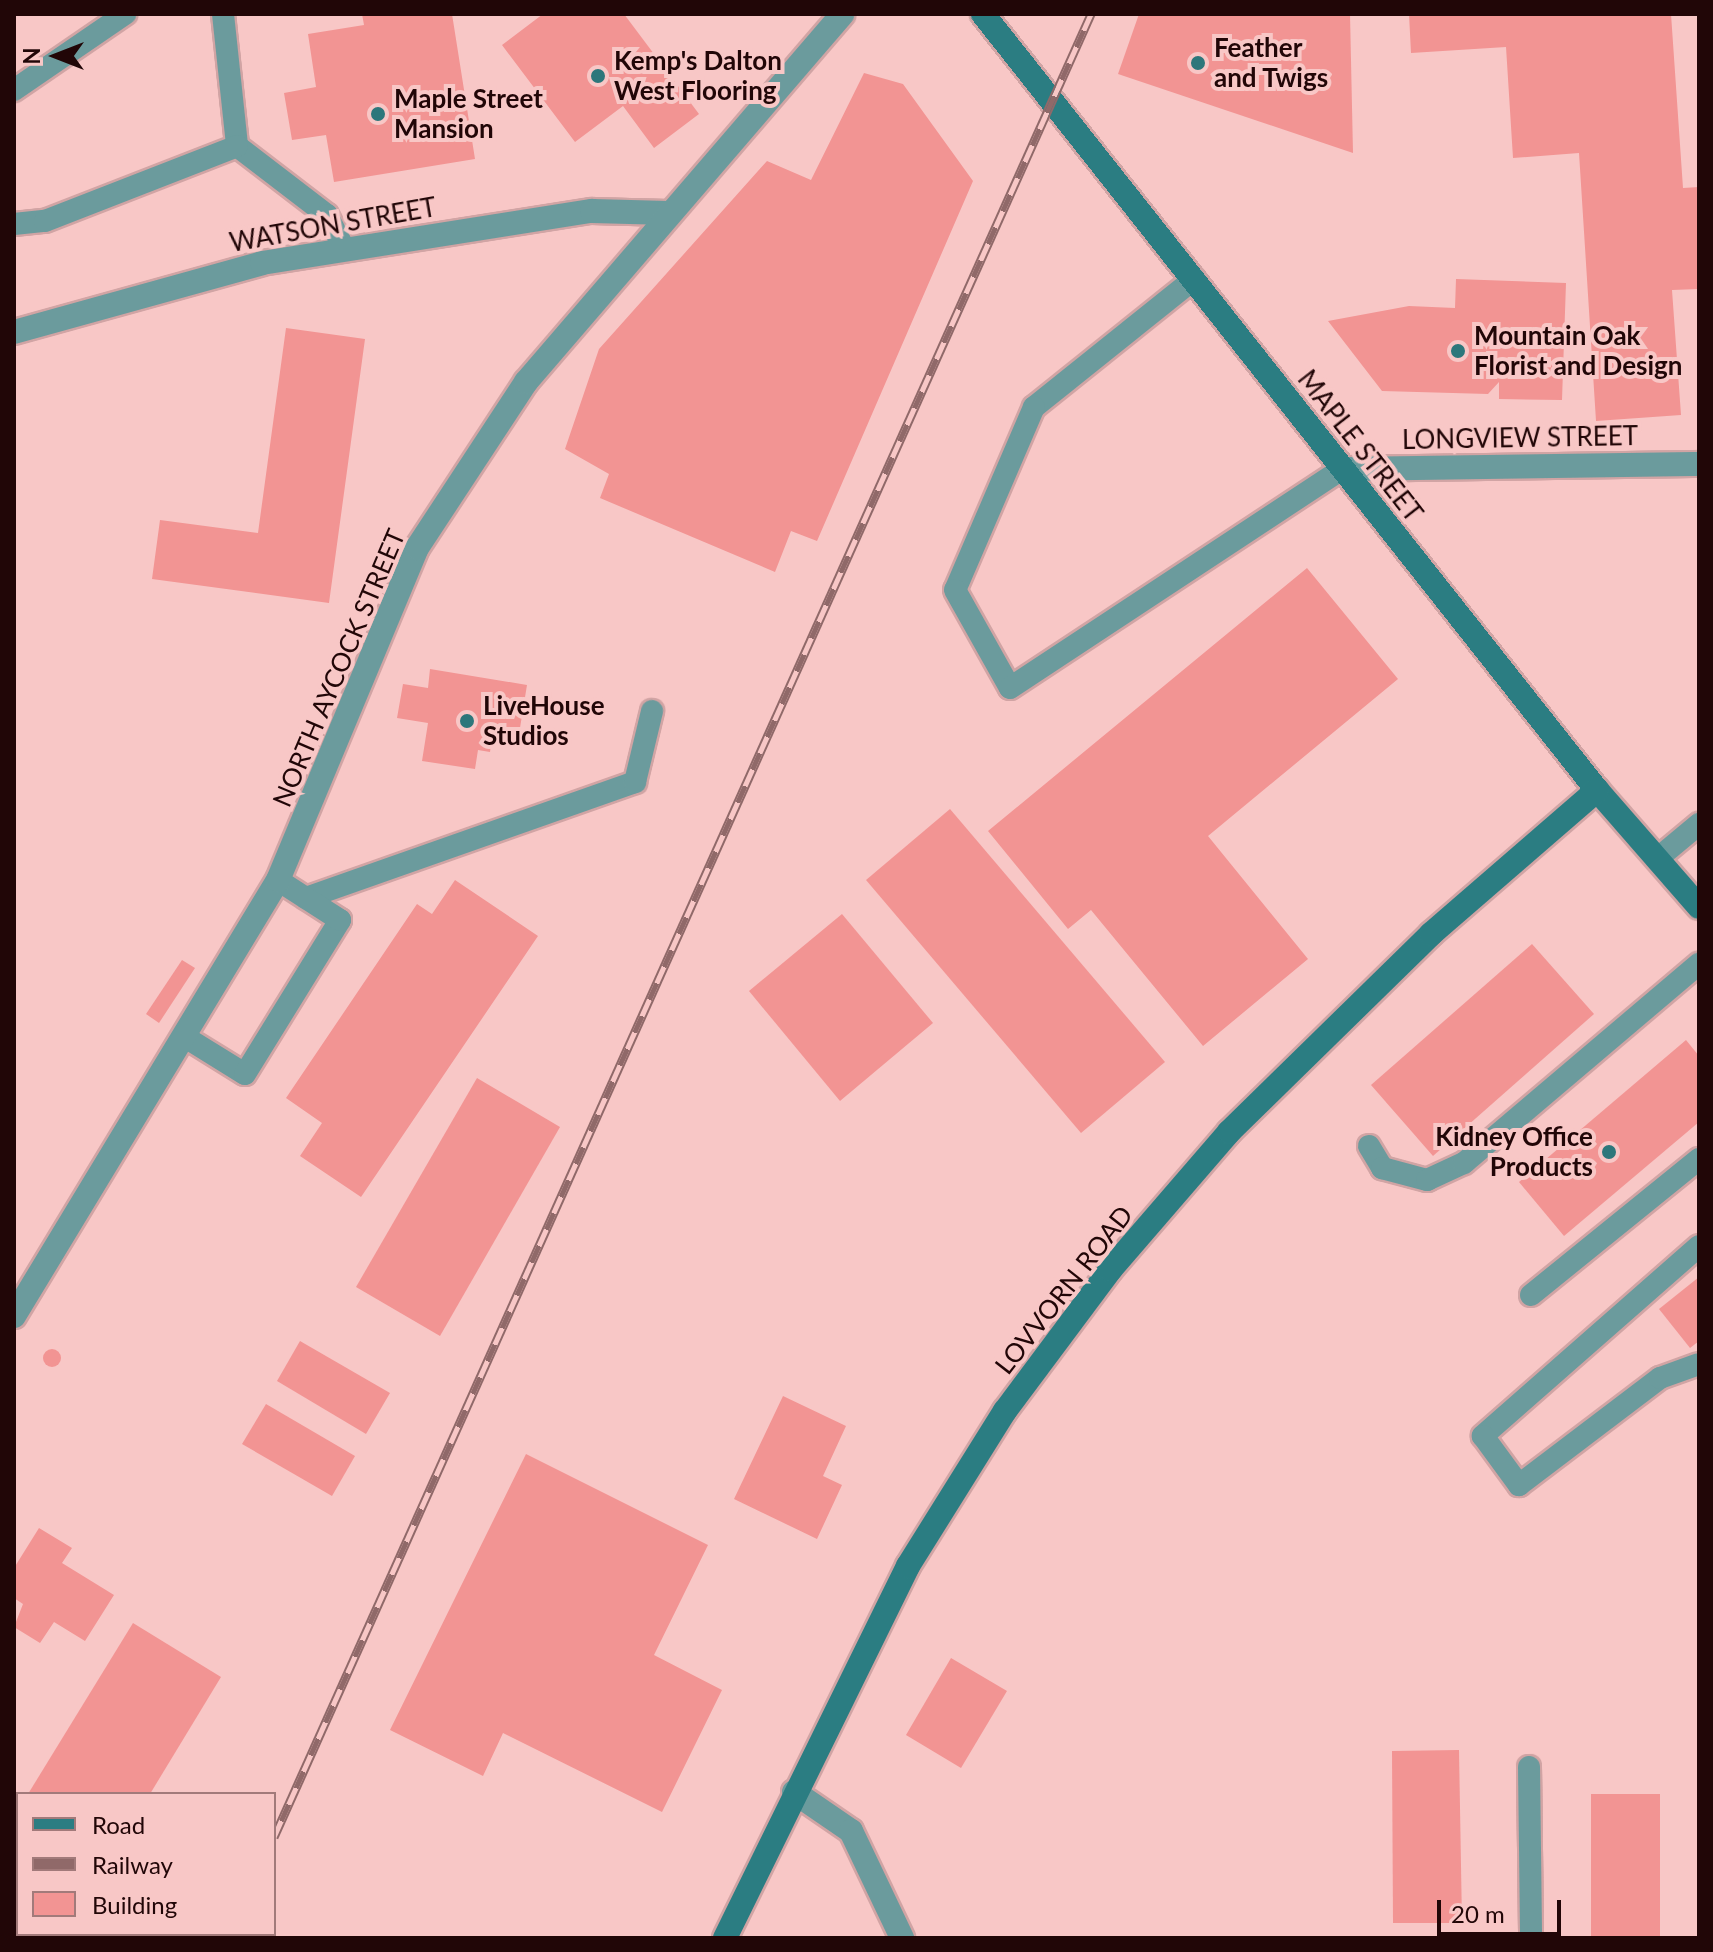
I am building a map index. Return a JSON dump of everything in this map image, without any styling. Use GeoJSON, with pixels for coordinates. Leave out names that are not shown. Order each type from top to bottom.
{"type":"FeatureCollection","features":[{"type":"Feature","properties":{"kind":"street","name":"NORTH AYCOCK STREET"},"geometry":{"type":"LineString","coordinates":[[14,1316],[278,880],[417,548],[526,382],[842,14]]}},
{"type":"Feature","properties":{"kind":"street","name":"MAPLE STREET"},"geometry":{"type":"LineString","coordinates":[[983,14],[1597,790],[1699,907]]}},
{"type":"Feature","properties":{"kind":"street","name":"WATSON STREET"},"geometry":{"type":"LineString","coordinates":[[14,332],[262,263],[344,248],[592,211],[668,213]]}},
{"type":"Feature","properties":{"kind":"street","name":"LONGVIEW STREET"},"geometry":{"type":"LineString","coordinates":[[1342,469],[1699,464]]}},
{"type":"Feature","properties":{"kind":"street","name":"LOVVORN ROAD"},"geometry":{"type":"LineString","coordinates":[[725,1938],[794,1792],[908,1566],[1005,1411],[1110,1270],[1229,1132],[1431,934],[1597,790]]}},
{"type":"Feature","properties":{"kind":"street"},"geometry":{"type":"LineString","coordinates":[[794,1792],[851,1831],[902,1938]]}},
{"type":"Feature","properties":{"kind":"lane"},"geometry":{"type":"LineString","coordinates":[[14,90],[125,14]]}},
{"type":"Feature","properties":{"kind":"lane"},"geometry":{"type":"LineString","coordinates":[[223,14],[237,146],[327,215],[344,248]]}},
{"type":"Feature","properties":{"kind":"lane"},"geometry":{"type":"LineString","coordinates":[[14,224],[45,221],[237,146]]}},
{"type":"Feature","properties":{"kind":"lane"},"geometry":{"type":"LineString","coordinates":[[1194,279],[1034,407],[955,590],[1010,688],[1342,469]]}},
{"type":"Feature","properties":{"kind":"lane"},"geometry":{"type":"LineString","coordinates":[[306,898],[635,782],[652,711]]}},
{"type":"Feature","properties":{"kind":"lane"},"geometry":{"type":"LineString","coordinates":[[1657,859],[1699,824]]}},
{"type":"Feature","properties":{"kind":"lane"},"geometry":{"type":"LineString","coordinates":[[185,1037],[245,1074],[340,920],[278,880]]}},
{"type":"Feature","properties":{"kind":"lane"},"geometry":{"type":"LineString","coordinates":[[1369,1146],[1382,1168],[1427,1180],[1464,1163],[1699,964]]}},
{"type":"Feature","properties":{"kind":"lane"},"geometry":{"type":"LineString","coordinates":[[1531,1295],[1699,1159]]}},
{"type":"Feature","properties":{"kind":"lane"},"geometry":{"type":"LineString","coordinates":[[1699,1246],[1483,1436],[1519,1485],[1660,1378],[1699,1364]]}},
{"type":"Feature","properties":{"kind":"lane"},"geometry":{"type":"LineString","coordinates":[[1529,1767],[1531,1938]]}},
{"type":"Feature","properties":{"kind":"building","name":"Maple Street Mansion"},"geometry":{"type":"Polygon","coordinates":[[[362,14],[452,14],[475,159],[334,182],[326,135],[292,140],[284,93],[316,87],[308,34],[364,25],[362,14]]]}},
{"type":"Feature","properties":{"kind":"building","name":"Kemp's Dalton West Flooring"},"geometry":{"type":"Polygon","coordinates":[[[543,14],[624,14],[699,114],[654,148],[623,106],[575,142],[502,45],[543,14]]]}},
{"type":"Feature","properties":{"kind":"building"},"geometry":{"type":"Polygon","coordinates":[[[1139,14],[1350,14],[1353,153],[1118,74],[1139,14]]]}},
{"type":"Feature","properties":{"kind":"building"},"geometry":{"type":"Polygon","coordinates":[[[1409,14],[1671,14],[1683,188],[1699,187],[1699,289],[1672,290],[1681,415],[1596,421],[1579,153],[1513,158],[1506,47],[1411,53],[1409,14]]]}},
{"type":"Feature","properties":{"kind":"building"},"geometry":{"type":"Polygon","coordinates":[[[864,73],[903,84],[973,181],[817,541],[791,531],[775,572],[600,498],[609,474],[565,449],[599,349],[767,161],[811,180],[864,73]]]}},
{"type":"Feature","properties":{"kind":"building","name":"Mountain Oak Florist and Design"},"geometry":{"type":"Polygon","coordinates":[[[1456,279],[1566,283],[1562,400],[1499,399],[1499,382],[1488,394],[1382,391],[1328,321],[1409,306],[1455,308],[1456,279]]]}},
{"type":"Feature","properties":{"kind":"building"},"geometry":{"type":"Polygon","coordinates":[[[286,328],[365,339],[329,603],[152,579],[160,520],[258,533],[286,328]]]}},
{"type":"Feature","properties":{"kind":"building"},"geometry":{"type":"Polygon","coordinates":[[[1307,568],[1398,679],[1208,836],[1308,959],[1203,1046],[1091,910],[1068,929],[988,831],[1307,568]]]}},
{"type":"Feature","properties":{"kind":"building","name":"LiveHouse Studios"},"geometry":{"type":"Polygon","coordinates":[[[430,669],[527,685],[519,734],[493,730],[490,752],[478,750],[475,769],[422,761],[428,723],[397,718],[403,684],[428,688],[430,669]]]}},
{"type":"Feature","properties":{"kind":"building"},"geometry":{"type":"Polygon","coordinates":[[[950,809],[1165,1062],[1081,1133],[866,880],[950,809]]]}},
{"type":"Feature","properties":{"kind":"building"},"geometry":{"type":"Polygon","coordinates":[[[455,880],[538,936],[361,1197],[300,1156],[322,1123],[286,1098],[417,904],[432,914],[455,880]]]}},
{"type":"Feature","properties":{"kind":"building"},"geometry":{"type":"Polygon","coordinates":[[[842,914],[933,1023],[840,1101],[749,991],[842,914]]]}},
{"type":"Feature","properties":{"kind":"building"},"geometry":{"type":"Polygon","coordinates":[[[1532,944],[1594,1014],[1433,1156],[1371,1085],[1532,944]]]}},
{"type":"Feature","properties":{"kind":"building"},"geometry":{"type":"Polygon","coordinates":[[[182,960],[195,968],[159,1023],[146,1014],[182,960]]]}},
{"type":"Feature","properties":{"kind":"building","name":"Kidney Office Products"},"geometry":{"type":"Polygon","coordinates":[[[1686,1040],[1699,1056],[1699,1122],[1564,1236],[1519,1182],[1686,1040]]]}},
{"type":"Feature","properties":{"kind":"building"},"geometry":{"type":"Polygon","coordinates":[[[477,1078],[560,1127],[440,1336],[356,1287],[477,1078]]]}},
{"type":"Feature","properties":{"kind":"building"},"geometry":{"type":"Polygon","coordinates":[[[1699,1277],[1699,1341],[1690,1348],[1659,1309],[1699,1277]]]}},
{"type":"Feature","properties":{"kind":"building"},"geometry":{"type":"Polygon","coordinates":[[[300,1341],[390,1393],[366,1434],[277,1381],[300,1341]]]}},
{"type":"Feature","properties":{"kind":"building"},"geometry":{"type":"Polygon","coordinates":[[[52,1349],[61,1358],[52,1367],[43,1358],[52,1349]]]}},
{"type":"Feature","properties":{"kind":"building"},"geometry":{"type":"Polygon","coordinates":[[[783,1396],[846,1426],[823,1476],[842,1485],[817,1539],[734,1499],[783,1396]]]}},
{"type":"Feature","properties":{"kind":"building"},"geometry":{"type":"Polygon","coordinates":[[[266,1404],[355,1456],[332,1496],[242,1444],[266,1404]]]}},
{"type":"Feature","properties":{"kind":"building"},"geometry":{"type":"Polygon","coordinates":[[[526,1454],[708,1545],[654,1655],[722,1690],[662,1812],[503,1733],[483,1776],[390,1730],[526,1454]]]}},
{"type":"Feature","properties":{"kind":"building"},"geometry":{"type":"Polygon","coordinates":[[[39,1528],[72,1548],[62,1563],[114,1595],[85,1641],[54,1622],[40,1643],[14,1627],[23,1604],[14,1598],[14,1568],[39,1528]]]}},
{"type":"Feature","properties":{"kind":"building"},"geometry":{"type":"Polygon","coordinates":[[[133,1623],[221,1677],[151,1792],[29,1792],[133,1623]]]}},
{"type":"Feature","properties":{"kind":"building"},"geometry":{"type":"Polygon","coordinates":[[[951,1658],[1007,1691],[961,1768],[906,1735],[951,1658]]]}},
{"type":"Feature","properties":{"kind":"building"},"geometry":{"type":"Polygon","coordinates":[[[1459,1750],[1462,1923],[1393,1923],[1392,1751],[1459,1750]]]}},
{"type":"Feature","properties":{"kind":"building"},"geometry":{"type":"Polygon","coordinates":[[[1591,1794],[1660,1794],[1660,1938],[1591,1938],[1591,1794]]]}},
{"type":"Feature","properties":{"kind":"building"},"geometry":{"type":"Polygon","coordinates":[[[14,1918],[16,1936],[48,1938],[14,1938],[14,1918]]]}},
{"type":"Feature","properties":{"kind":"railway"},"geometry":{"type":"LineString","coordinates":[[276,1833],[1091,14]]}},
{"type":"Feature","properties":{"kind":"place","name":"Feather and Twigs"},"geometry":{"type":"Point","coordinates":[1198,63]}},
{"type":"Feature","properties":{"kind":"place","name":"Kemp's Dalton West Flooring"},"geometry":{"type":"Point","coordinates":[598,76]}},
{"type":"Feature","properties":{"kind":"place","name":"Maple Street Mansion"},"geometry":{"type":"Point","coordinates":[378,114]}},
{"type":"Feature","properties":{"kind":"place","name":"Mountain Oak Florist and Design"},"geometry":{"type":"Point","coordinates":[1458,351]}},
{"type":"Feature","properties":{"kind":"place","name":"LiveHouse Studios"},"geometry":{"type":"Point","coordinates":[467,721]}},
{"type":"Feature","properties":{"kind":"place","name":"Kidney Office Products"},"geometry":{"type":"Point","coordinates":[1609,1152]}}]}
